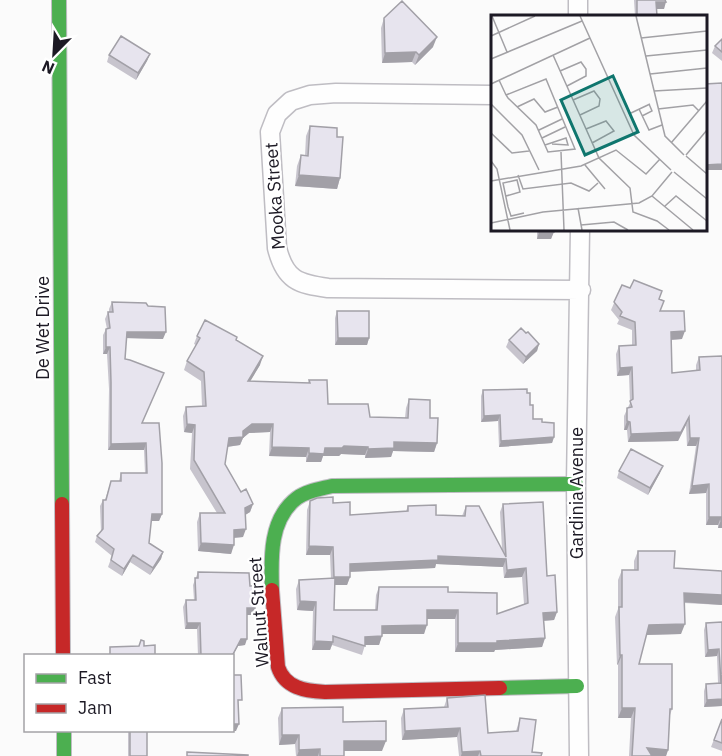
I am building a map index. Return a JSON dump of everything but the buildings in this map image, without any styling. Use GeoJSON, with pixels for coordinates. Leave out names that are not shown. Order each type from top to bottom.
{"type":"FeatureCollection","features":[{"type":"Feature","properties":{"kind":"street","name":"De Wet Drive"},"geometry":{"type":"LineString","coordinates":[[59,0],[63,654]]}},
{"type":"Feature","properties":{"kind":"street","name":"Mooka Street"},"geometry":{"type":"LineString","coordinates":[[491,95],[336,93],[310,95],[291,101],[277,114],[270,132],[281,265],[304,285],[328,288],[580,290]]}},
{"type":"Feature","properties":{"kind":"street","name":"Gardinia Avenue"},"geometry":{"type":"LineString","coordinates":[[579,756],[576,484],[580,231]]}},
{"type":"Feature","properties":{"kind":"street","name":"Walnut Street"},"geometry":{"type":"LineString","coordinates":[[576,484],[332,486],[313,490],[296,499],[286,509],[277,528],[271,562],[278,662],[282,676],[293,686],[308,691],[325,692],[577,686]]}},
{"type":"Feature","properties":{"kind":"street"},"geometry":{"type":"LineString","coordinates":[[64,732],[64,756]]}},
{"type":"Feature","properties":{"kind":"traffic: fast"},"geometry":{"type":"LineString","coordinates":[[59,0],[62,504]]}},
{"type":"Feature","properties":{"kind":"traffic: fast"},"geometry":{"type":"LineString","coordinates":[[272,590],[272,553],[281,517],[297,498],[309,492],[332,486],[576,484]]}},
{"type":"Feature","properties":{"kind":"traffic: fast"},"geometry":{"type":"LineString","coordinates":[[500,688],[577,686]]}},
{"type":"Feature","properties":{"kind":"traffic: fast"},"geometry":{"type":"LineString","coordinates":[[64,732],[64,756]]}},
{"type":"Feature","properties":{"kind":"traffic: jam"},"geometry":{"type":"LineString","coordinates":[[62,504],[63,654]]}},
{"type":"Feature","properties":{"kind":"traffic: jam"},"geometry":{"type":"LineString","coordinates":[[272,590],[278,667],[285,680],[297,687],[325,692],[500,688]]}}]}
